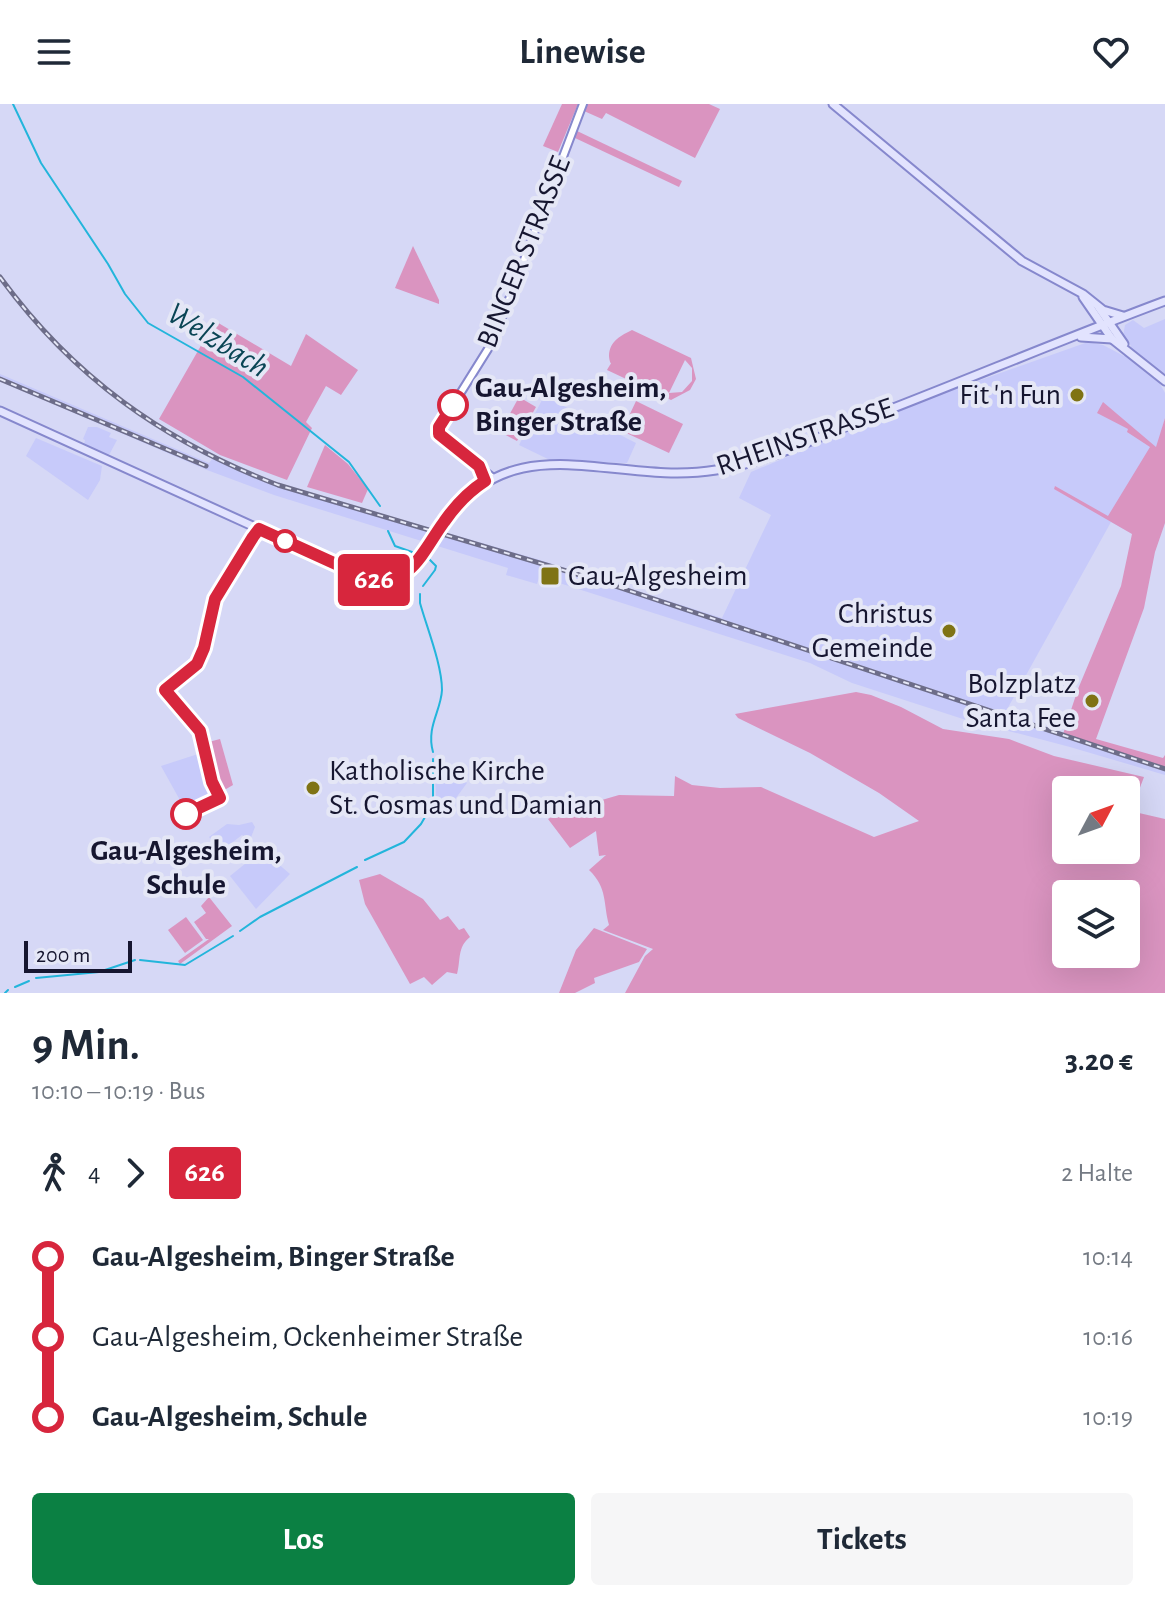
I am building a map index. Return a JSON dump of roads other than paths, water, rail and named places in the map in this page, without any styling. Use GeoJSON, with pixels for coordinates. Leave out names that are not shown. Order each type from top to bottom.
{"type":"FeatureCollection","features":[{"type":"Feature","properties":{"kind":"main road"},"geometry":{"type":"LineString","coordinates":[[833,104],[1022,261],[1072,288],[1094,307],[1115,338],[1163,378]]}},
{"type":"Feature","properties":{"kind":"main road","name":"RHEINSTRASSE"},"geometry":{"type":"LineString","coordinates":[[0,411],[369,579],[389,581],[401,576],[417,562],[465,496],[489,479],[518,468],[540,465],[676,473],[737,466],[1165,301]]}},
{"type":"Feature","properties":{"kind":"main road"},"geometry":{"type":"LineString","coordinates":[[1094,307],[1125,316],[1115,338]]}},
{"type":"Feature","properties":{"kind":"main road"},"geometry":{"type":"LineString","coordinates":[[1088,331],[1094,318],[1094,307]]}},
{"type":"Feature","properties":{"kind":"main road"},"geometry":{"type":"LineString","coordinates":[[1075,337],[1115,338]]}},
{"type":"Feature","properties":{"kind":"street","name":"BINGER STRASSE"},"geometry":{"type":"LineString","coordinates":[[489,479],[479,466],[442,438],[438,429],[488,349],[500,323],[583,104]]}},
{"type":"Feature","properties":{"kind":"waterway","name":"Welzbach"},"geometry":{"type":"LineString","coordinates":[[13,104],[41,163],[125,294],[148,323],[243,377],[349,462],[380,506]]}},
{"type":"Feature","properties":{"kind":"waterway","name":"Welzbach"},"geometry":{"type":"LineString","coordinates":[[388,531],[395,546],[412,552]]}},
{"type":"Feature","properties":{"kind":"waterway","name":"Welzbach"},"geometry":{"type":"LineString","coordinates":[[423,586],[436,566],[427,557]]}},
{"type":"Feature","properties":{"kind":"waterway","name":"Welzbach"},"geometry":{"type":"LineString","coordinates":[[420,594],[442,690],[431,735],[433,752]]}},
{"type":"Feature","properties":{"kind":"waterway","name":"Welzbach"},"geometry":{"type":"LineString","coordinates":[[365,860],[404,842],[421,824],[433,803],[433,759]]}},
{"type":"Feature","properties":{"kind":"waterway","name":"Welzbach"},"geometry":{"type":"LineString","coordinates":[[240,931],[260,917],[357,867]]}},
{"type":"Feature","properties":{"kind":"waterway","name":"Welzbach"},"geometry":{"type":"LineString","coordinates":[[140,960],[185,965],[233,936]]}},
{"type":"Feature","properties":{"kind":"waterway","name":"Welzbach"},"geometry":{"type":"LineString","coordinates":[[36,978],[99,972],[135,960]]}},
{"type":"Feature","properties":{"kind":"waterway","name":"Welzbach"},"geometry":{"type":"LineString","coordinates":[[15,987],[29,981]]}},
{"type":"Feature","properties":{"kind":"waterway","name":"Welzbach"},"geometry":{"type":"LineString","coordinates":[[5,993],[8,990]]}},
{"type":"Feature","properties":{"kind":"railway"},"geometry":{"type":"LineString","coordinates":[[0,277],[58,346],[123,402],[196,448],[236,468],[278,485],[600,581],[1165,769]]}},
{"type":"Feature","properties":{"kind":"railway"},"geometry":{"type":"LineString","coordinates":[[0,379],[206,466]]}},
{"type":"Feature","properties":{"kind":"place","name":"Fit 'n Fun"},"geometry":{"type":"Point","coordinates":[1077,395]}},
{"type":"Feature","properties":{"kind":"place","name":"Gau-Algesheim, Binger Straße"},"geometry":{"type":"Point","coordinates":[453,405]}},
{"type":"Feature","properties":{"kind":"place","name":"Gau-Algesheim"},"geometry":{"type":"Point","coordinates":[550,576]}},
{"type":"Feature","properties":{"kind":"place","name":"Christus Gemeinde"},"geometry":{"type":"Point","coordinates":[949,631]}},
{"type":"Feature","properties":{"kind":"place","name":"Bolzplatz Santa Fee"},"geometry":{"type":"Point","coordinates":[1092,701]}},
{"type":"Feature","properties":{"kind":"place","name":"Katholische Kirche St. Cosmas und Damian"},"geometry":{"type":"Point","coordinates":[313,788]}},
{"type":"Feature","properties":{"kind":"place","name":"Gau-Algesheim, Schule"},"geometry":{"type":"Point","coordinates":[186,814]}}]}
